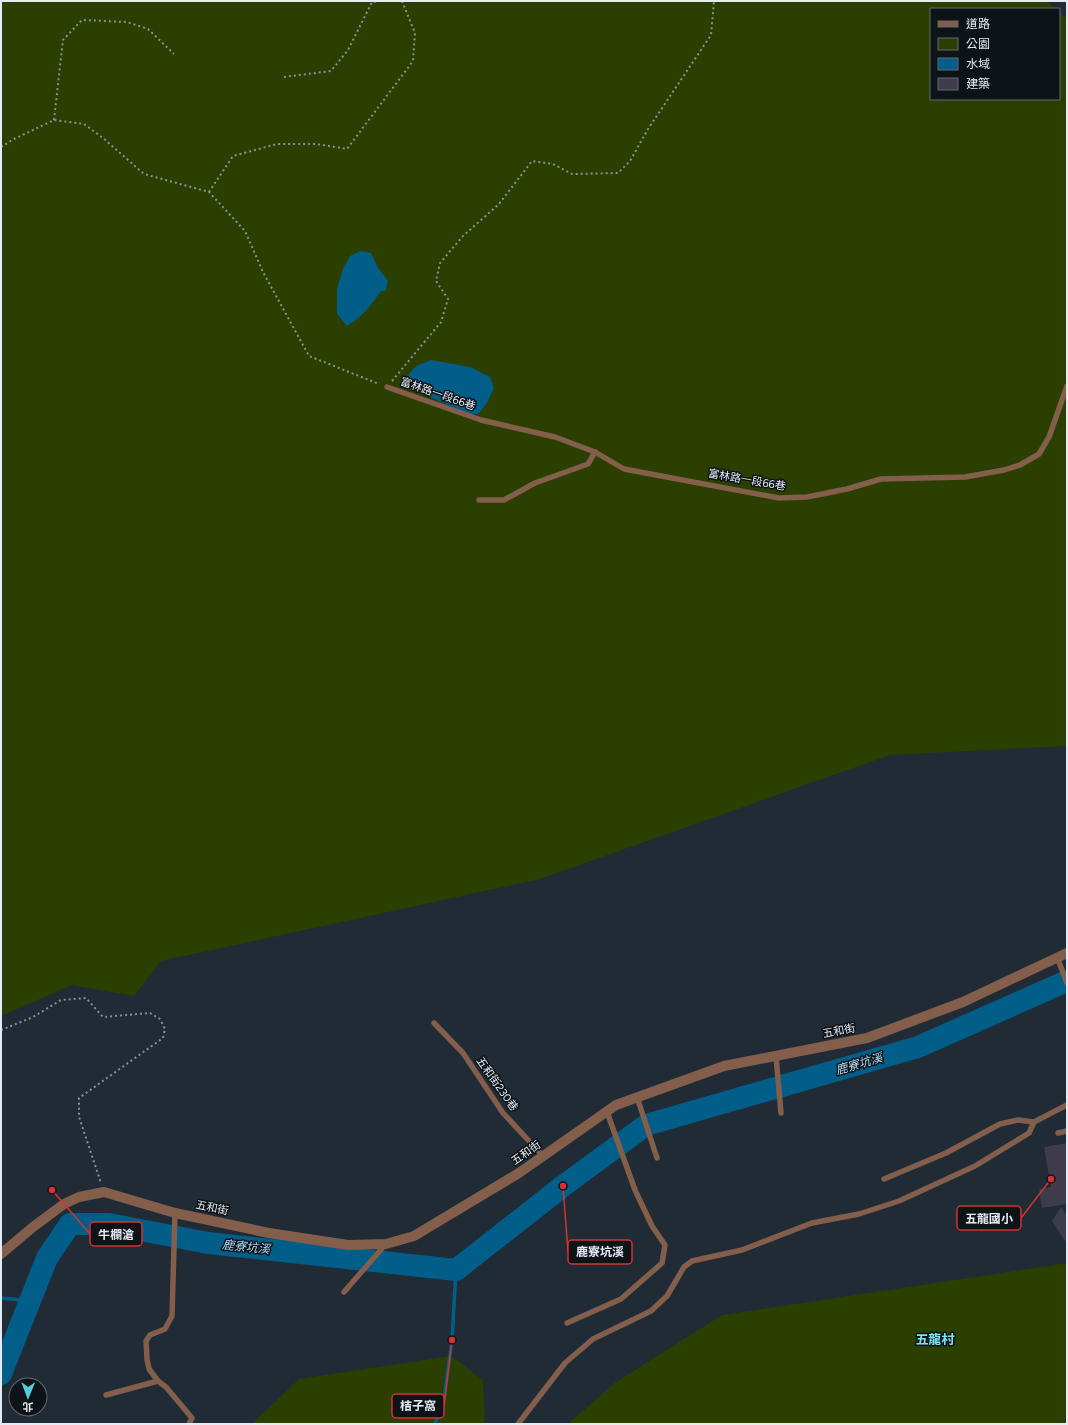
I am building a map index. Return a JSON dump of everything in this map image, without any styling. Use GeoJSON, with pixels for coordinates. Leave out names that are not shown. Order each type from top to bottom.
{"type":"FeatureCollection","features":[{"type":"Feature","properties":{"kind":"street","name":"五和街"},"geometry":{"type":"LineString","coordinates":[[1,1254],[33,1226],[64,1204],[79,1197],[104,1192],[175,1213],[269,1233],[348,1245],[386,1244],[414,1236],[519,1173],[616,1105],[724,1066],[867,1038],[963,1002],[1067,953]]}},
{"type":"Feature","properties":{"kind":"lane","name":"富林路一段66巷"},"geometry":{"type":"LineString","coordinates":[[387,387],[481,420],[555,437],[595,452],[624,469],[779,498],[807,497],[881,480],[965,477],[1004,470],[1020,465],[1039,454],[1049,437],[1067,386]]}},
{"type":"Feature","properties":{"kind":"lane"},"geometry":{"type":"LineString","coordinates":[[479,500],[504,500],[535,482],[588,464],[595,452]]}},
{"type":"Feature","properties":{"kind":"lane"},"geometry":{"type":"LineString","coordinates":[[1057,957],[1067,983]]}},
{"type":"Feature","properties":{"kind":"lane","name":"五和街230巷"},"geometry":{"type":"LineString","coordinates":[[434,1023],[463,1053],[503,1113],[543,1156]]}},
{"type":"Feature","properties":{"kind":"lane"},"geometry":{"type":"LineString","coordinates":[[776,1056],[782,1113]]}},
{"type":"Feature","properties":{"kind":"lane"},"geometry":{"type":"LineString","coordinates":[[637,1097],[657,1158]]}},
{"type":"Feature","properties":{"kind":"lane"},"geometry":{"type":"LineString","coordinates":[[884,1179],[946,1154],[1000,1124],[1018,1120],[1034,1122],[1067,1105]]}},
{"type":"Feature","properties":{"kind":"lane"},"geometry":{"type":"LineString","coordinates":[[567,1323],[621,1299],[662,1263],[664,1245],[652,1226],[635,1190],[607,1112]]}},
{"type":"Feature","properties":{"kind":"lane"},"geometry":{"type":"LineString","coordinates":[[518,1424],[565,1363],[593,1338],[651,1311],[667,1296],[684,1267],[692,1261],[742,1250],[812,1223],[859,1214],[899,1201],[975,1166],[1029,1133],[1034,1122]]}},
{"type":"Feature","properties":{"kind":"lane"},"geometry":{"type":"LineString","coordinates":[[1058,1133],[1067,1131]]}},
{"type":"Feature","properties":{"kind":"lane"},"geometry":{"type":"LineString","coordinates":[[175,1213],[172,1316],[164,1328],[150,1335],[146,1341],[145,1350],[149,1368],[158,1381],[166,1387],[192,1418],[189,1424]]}},
{"type":"Feature","properties":{"kind":"lane"},"geometry":{"type":"LineString","coordinates":[[344,1292],[386,1244]]}},
{"type":"Feature","properties":{"kind":"lane"},"geometry":{"type":"LineString","coordinates":[[106,1395],[158,1381]]}},
{"type":"Feature","properties":{"kind":"path"},"geometry":{"type":"LineString","coordinates":[[284,77],[332,71],[348,50],[372,2],[379,1]]}},
{"type":"Feature","properties":{"kind":"path"},"geometry":{"type":"LineString","coordinates":[[209,192],[233,156],[277,144],[317,144],[346,149],[413,61],[415,34],[402,1]]}},
{"type":"Feature","properties":{"kind":"path"},"geometry":{"type":"LineString","coordinates":[[1,148],[14,139],[54,120],[84,124],[103,138],[144,174],[209,192],[245,231],[264,272],[309,356],[387,387],[441,322],[448,299],[436,281],[440,263],[463,236],[499,204],[532,161],[553,164],[572,174],[618,173],[630,161],[648,129],[711,34],[714,1]]}},
{"type":"Feature","properties":{"kind":"path"},"geometry":{"type":"LineString","coordinates":[[54,120],[63,40],[82,20],[127,22],[148,29],[174,54]]}},
{"type":"Feature","properties":{"kind":"path"},"geometry":{"type":"LineString","coordinates":[[1,1030],[33,1017],[61,1000],[80,998],[86,998],[103,1017],[150,1013],[160,1019],[165,1029],[163,1038],[79,1098],[79,1117],[104,1192]]}},
{"type":"Feature","properties":{"kind":"green space"},"geometry":{"type":"Polygon","coordinates":[[[1,1],[1047,1],[1055,8],[930,8],[930,100],[1060,100],[1060,13],[1067,19],[1067,746],[890,755],[540,879],[161,961],[134,996],[72,985],[1,1016],[1,1]]]}},
{"type":"Feature","properties":{"kind":"green space"},"geometry":{"type":"Polygon","coordinates":[[[1067,1263],[1067,1424],[568,1424],[613,1384],[722,1315],[1067,1263]]]}},
{"type":"Feature","properties":{"kind":"green space"},"geometry":{"type":"Polygon","coordinates":[[[451,1356],[483,1380],[485,1424],[252,1424],[299,1379],[451,1356]]]}},
{"type":"Feature","properties":{"kind":"water"},"geometry":{"type":"Polygon","coordinates":[[[360,251],[371,253],[378,268],[388,281],[386,290],[380,292],[365,311],[347,326],[337,314],[337,289],[343,269],[350,256],[360,251]]]}},
{"type":"Feature","properties":{"kind":"water"},"geometry":{"type":"Polygon","coordinates":[[[431,360],[470,367],[490,377],[494,388],[487,403],[478,414],[464,415],[418,389],[408,375],[416,366],[431,360]]]}},
{"type":"Feature","properties":{"kind":"building"},"geometry":{"type":"Polygon","coordinates":[[[1067,1143],[1067,1204],[1042,1208],[1039,1189],[1051,1187],[1044,1147],[1067,1143]]]}},
{"type":"Feature","properties":{"kind":"building"},"geometry":{"type":"Polygon","coordinates":[[[1061,1207],[1067,1216],[1067,1244],[1052,1221],[1061,1207]]]}},
{"type":"Feature","properties":{"kind":"waterway","name":"鹿寮坑溪"},"geometry":{"type":"LineString","coordinates":[[1,1374],[47,1258],[70,1224],[109,1224],[208,1243],[456,1270],[563,1186],[646,1125],[918,1047],[1067,981]]}},
{"type":"Feature","properties":{"kind":"waterway"},"geometry":{"type":"LineString","coordinates":[[435,1424],[444,1399],[452,1340],[456,1270]]}},
{"type":"Feature","properties":{"kind":"waterway"},"geometry":{"type":"LineString","coordinates":[[1,1298],[31,1301]]}},
{"type":"Feature","properties":{"kind":"place","name":"五龍國小"},"geometry":{"type":"Point","coordinates":[1051,1179]}},
{"type":"Feature","properties":{"kind":"place","name":"鹿寮坑溪"},"geometry":{"type":"Point","coordinates":[563,1186]}},
{"type":"Feature","properties":{"kind":"place","name":"牛欄滄"},"geometry":{"type":"Point","coordinates":[52,1190]}},
{"type":"Feature","properties":{"kind":"place","name":"桔子窩"},"geometry":{"type":"Point","coordinates":[452,1340]}},
{"type":"Feature","properties":{"kind":"district","name":"五龍村"},"geometry":{"type":"Point","coordinates":[935,1339]}}]}
